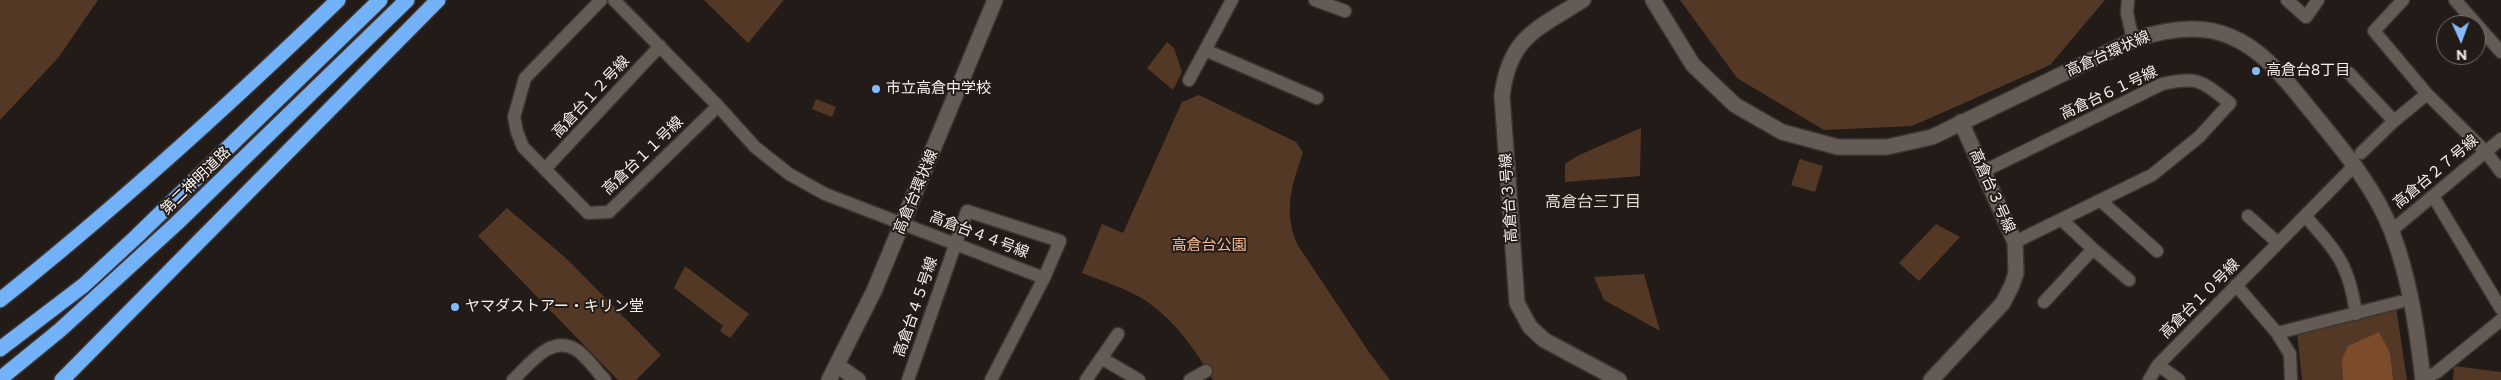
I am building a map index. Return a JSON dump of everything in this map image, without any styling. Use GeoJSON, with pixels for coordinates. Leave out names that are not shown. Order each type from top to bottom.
{"type":"FeatureCollection","features":[{"type":"Feature","properties":{"kind":"highway"},"geometry":{"type":"LineString","coordinates":[[0,300],[49,261],[205,127],[338,0]]}},
{"type":"Feature","properties":{"kind":"highway","name":"第二神明道路"},"geometry":{"type":"LineString","coordinates":[[0,349],[46,316],[131,242],[380,0]]}},
{"type":"Feature","properties":{"kind":"highway","name":"第二神明道路"},"geometry":{"type":"LineString","coordinates":[[0,379],[60,330],[177,224],[407,0]]}},
{"type":"Feature","properties":{"kind":"highway"},"geometry":{"type":"LineString","coordinates":[[62,380],[438,0]]}},
{"type":"Feature","properties":{"kind":"street","name":"高倉台１１号線"},"geometry":{"type":"LineString","coordinates":[[601,0],[525,78],[514,117],[516,132],[523,147],[588,213],[609,212],[718,106]]}},
{"type":"Feature","properties":{"kind":"street"},"geometry":{"type":"LineString","coordinates":[[614,0],[718,106],[755,147],[789,174],[825,194],[902,223]]}},
{"type":"Feature","properties":{"kind":"street","name":"高倉台環状線"},"geometry":{"type":"LineString","coordinates":[[829,380],[838,366],[874,291],[995,0]]}},
{"type":"Feature","properties":{"kind":"street"},"geometry":{"type":"LineString","coordinates":[[1189,80],[1232,0]]}},
{"type":"Feature","properties":{"kind":"street"},"geometry":{"type":"LineString","coordinates":[[1315,0],[1345,11]]}},
{"type":"Feature","properties":{"kind":"street","name":"高倉台３号線"},"geometry":{"type":"LineString","coordinates":[[1583,0],[1526,37],[1512,55],[1504,73],[1502,96],[1517,303],[1530,327],[1544,340],[1619,380]]}},
{"type":"Feature","properties":{"kind":"street","name":"高倉台環状線"},"geometry":{"type":"LineString","coordinates":[[1652,0],[1684,53],[1709,82],[1735,105],[1782,132],[1838,148],[1866,149],[1918,142],[2133,40],[2157,32],[2181,28],[2228,35],[2246,44],[2270,63],[2312,112],[2358,159],[2391,231],[2409,286],[2423,380]]}},
{"type":"Feature","properties":{"kind":"street"},"geometry":{"type":"LineString","coordinates":[[2128,0],[2127,13],[2133,40]]}},
{"type":"Feature","properties":{"kind":"street"},"geometry":{"type":"LineString","coordinates":[[2287,0],[2306,17],[2318,0]]}},
{"type":"Feature","properties":{"kind":"street"},"geometry":{"type":"LineString","coordinates":[[2402,0],[2368,30],[2427,94],[2486,152],[2501,172]]}},
{"type":"Feature","properties":{"kind":"street"},"geometry":{"type":"LineString","coordinates":[[2455,0],[2501,52]]}},
{"type":"Feature","properties":{"kind":"street","name":"高倉台１２号線"},"geometry":{"type":"LineString","coordinates":[[545,169],[660,46]]}},
{"type":"Feature","properties":{"kind":"street"},"geometry":{"type":"LineString","coordinates":[[1205,50],[1317,98]]}},
{"type":"Feature","properties":{"kind":"street"},"geometry":{"type":"LineString","coordinates":[[2349,73],[2394,121]]}},
{"type":"Feature","properties":{"kind":"street","name":"高倉台６１号線"},"geometry":{"type":"LineString","coordinates":[[1984,171],[2162,84],[2186,78],[2205,84],[2230,103],[2199,137],[2152,175],[2015,242]]}},
{"type":"Feature","properties":{"kind":"street","name":"高倉台１０号線"},"geometry":{"type":"LineString","coordinates":[[2149,380],[2158,365],[2305,216],[2394,121],[2427,94]]}},
{"type":"Feature","properties":{"kind":"street","name":"高倉台３号線"},"geometry":{"type":"LineString","coordinates":[[1931,380],[2003,303],[2016,273],[2015,242],[1961,122]]}},
{"type":"Feature","properties":{"kind":"street","name":"高倉台２７号線"},"geometry":{"type":"LineString","coordinates":[[2391,231],[2501,139]]}},
{"type":"Feature","properties":{"kind":"street"},"geometry":{"type":"LineString","coordinates":[[2433,196],[2501,309]]}},
{"type":"Feature","properties":{"kind":"street"},"geometry":{"type":"LineString","coordinates":[[2101,201],[2157,251]]}},
{"type":"Feature","properties":{"kind":"street","name":"高倉台４５号線"},"geometry":{"type":"LineString","coordinates":[[908,380],[967,211],[1060,241],[1044,278]]}},
{"type":"Feature","properties":{"kind":"street"},"geometry":{"type":"LineString","coordinates":[[2248,216],[2278,243]]}},
{"type":"Feature","properties":{"kind":"street"},"geometry":{"type":"LineString","coordinates":[[2305,216],[2333,247],[2346,269],[2353,288],[2356,314]]}},
{"type":"Feature","properties":{"kind":"street"},"geometry":{"type":"LineString","coordinates":[[2062,220],[2129,280]]}},
{"type":"Feature","properties":{"kind":"street","name":"高倉台４４号線"},"geometry":{"type":"LineString","coordinates":[[902,223],[1044,278]]}},
{"type":"Feature","properties":{"kind":"street"},"geometry":{"type":"LineString","coordinates":[[2044,302],[2093,249]]}},
{"type":"Feature","properties":{"kind":"street"},"geometry":{"type":"LineString","coordinates":[[991,380],[1044,278]]}},
{"type":"Feature","properties":{"kind":"street"},"geometry":{"type":"LineString","coordinates":[[2236,285],[2276,333],[2290,354],[2292,380]]}},
{"type":"Feature","properties":{"kind":"street"},"geometry":{"type":"LineString","coordinates":[[2276,333],[2400,302]]}},
{"type":"Feature","properties":{"kind":"street"},"geometry":{"type":"LineString","coordinates":[[2423,380],[2437,372],[2501,320]]}},
{"type":"Feature","properties":{"kind":"street"},"geometry":{"type":"LineString","coordinates":[[1086,380],[1118,334]]}},
{"type":"Feature","properties":{"kind":"street"},"geometry":{"type":"LineString","coordinates":[[514,380],[542,351],[556,346],[574,349],[605,380]]}},
{"type":"Feature","properties":{"kind":"street"},"geometry":{"type":"LineString","coordinates":[[1101,358],[1138,380]]}},
{"type":"Feature","properties":{"kind":"street"},"geometry":{"type":"LineString","coordinates":[[2158,365],[2179,380]]}},
{"type":"Feature","properties":{"kind":"street"},"geometry":{"type":"LineString","coordinates":[[838,366],[858,380]]}},
{"type":"Feature","properties":{"kind":"street"},"geometry":{"type":"LineString","coordinates":[[1190,380],[1206,372]]}},
{"type":"Feature","properties":{"kind":"green space"},"geometry":{"type":"Polygon","coordinates":[[[0,0],[98,0],[58,58],[0,120],[0,0]]]}},
{"type":"Feature","properties":{"kind":"green space"},"geometry":{"type":"Polygon","coordinates":[[[704,0],[784,0],[748,43],[704,0]]]}},
{"type":"Feature","properties":{"kind":"green space"},"geometry":{"type":"Polygon","coordinates":[[[1680,0],[2105,0],[2050,65],[1912,126],[1824,130],[1737,78],[1680,0]]]}},
{"type":"Feature","properties":{"kind":"green space"},"geometry":{"type":"Polygon","coordinates":[[[1167,42],[1174,48],[1182,72],[1173,90],[1147,68],[1167,42]]]}},
{"type":"Feature","properties":{"kind":"green space","name":"高倉台公園"},"geometry":{"type":"Polygon","coordinates":[[[1199,95],[1296,142],[1303,152],[1295,176],[1290,208],[1290,220],[1297,244],[1371,355],[1390,380],[1213,380],[1183,335],[1154,307],[1129,291],[1082,273],[1102,224],[1123,233],[1182,102],[1199,95]]]}},
{"type":"Feature","properties":{"kind":"green space"},"geometry":{"type":"Polygon","coordinates":[[[816,99],[836,107],[832,117],[812,109],[816,99]]]}},
{"type":"Feature","properties":{"kind":"green space"},"geometry":{"type":"Polygon","coordinates":[[[1641,128],[1640,176],[1565,182],[1565,164],[1577,156],[1641,128]]]}},
{"type":"Feature","properties":{"kind":"green space"},"geometry":{"type":"Polygon","coordinates":[[[1800,159],[1823,166],[1815,192],[1791,185],[1800,159]]]}},
{"type":"Feature","properties":{"kind":"green space"},"geometry":{"type":"Polygon","coordinates":[[[507,208],[568,260],[661,355],[636,380],[618,380],[478,236],[507,208]]]}},
{"type":"Feature","properties":{"kind":"green space"},"geometry":{"type":"Polygon","coordinates":[[[1936,224],[1960,237],[1919,281],[1899,263],[1936,224]]]}},
{"type":"Feature","properties":{"kind":"green space"},"geometry":{"type":"Polygon","coordinates":[[[685,266],[749,314],[730,338],[720,331],[723,326],[674,288],[685,266]]]}},
{"type":"Feature","properties":{"kind":"green space"},"geometry":{"type":"Polygon","coordinates":[[[1644,274],[1660,331],[1604,300],[1594,277],[1644,274]]]}},
{"type":"Feature","properties":{"kind":"green space"},"geometry":{"type":"Polygon","coordinates":[[[2396,307],[2407,380],[2302,380],[2297,332],[2396,307]]]}},
{"type":"Feature","properties":{"kind":"green space"},"geometry":{"type":"Polygon","coordinates":[[[2454,366],[2501,372],[2501,380],[2453,380],[2454,366]]]}},
{"type":"Feature","properties":{"kind":"shaded area"},"geometry":{"type":"Polygon","coordinates":[[[2379,332],[2390,353],[2393,380],[2343,380],[2342,359],[2348,346],[2379,332]]]}},
{"type":"Feature","properties":{"kind":"place","name":"高倉台8丁目"},"geometry":{"type":"Point","coordinates":[2256,71]}},
{"type":"Feature","properties":{"kind":"place","name":"市立高倉中学校"},"geometry":{"type":"Point","coordinates":[876,89]}},
{"type":"Feature","properties":{"kind":"place","name":"ヤマダストアー・キリン堂"},"geometry":{"type":"Point","coordinates":[455,307]}},
{"type":"Feature","properties":{"kind":"district","name":"高倉台三丁目"},"geometry":{"type":"Point","coordinates":[1593,202]}}]}
